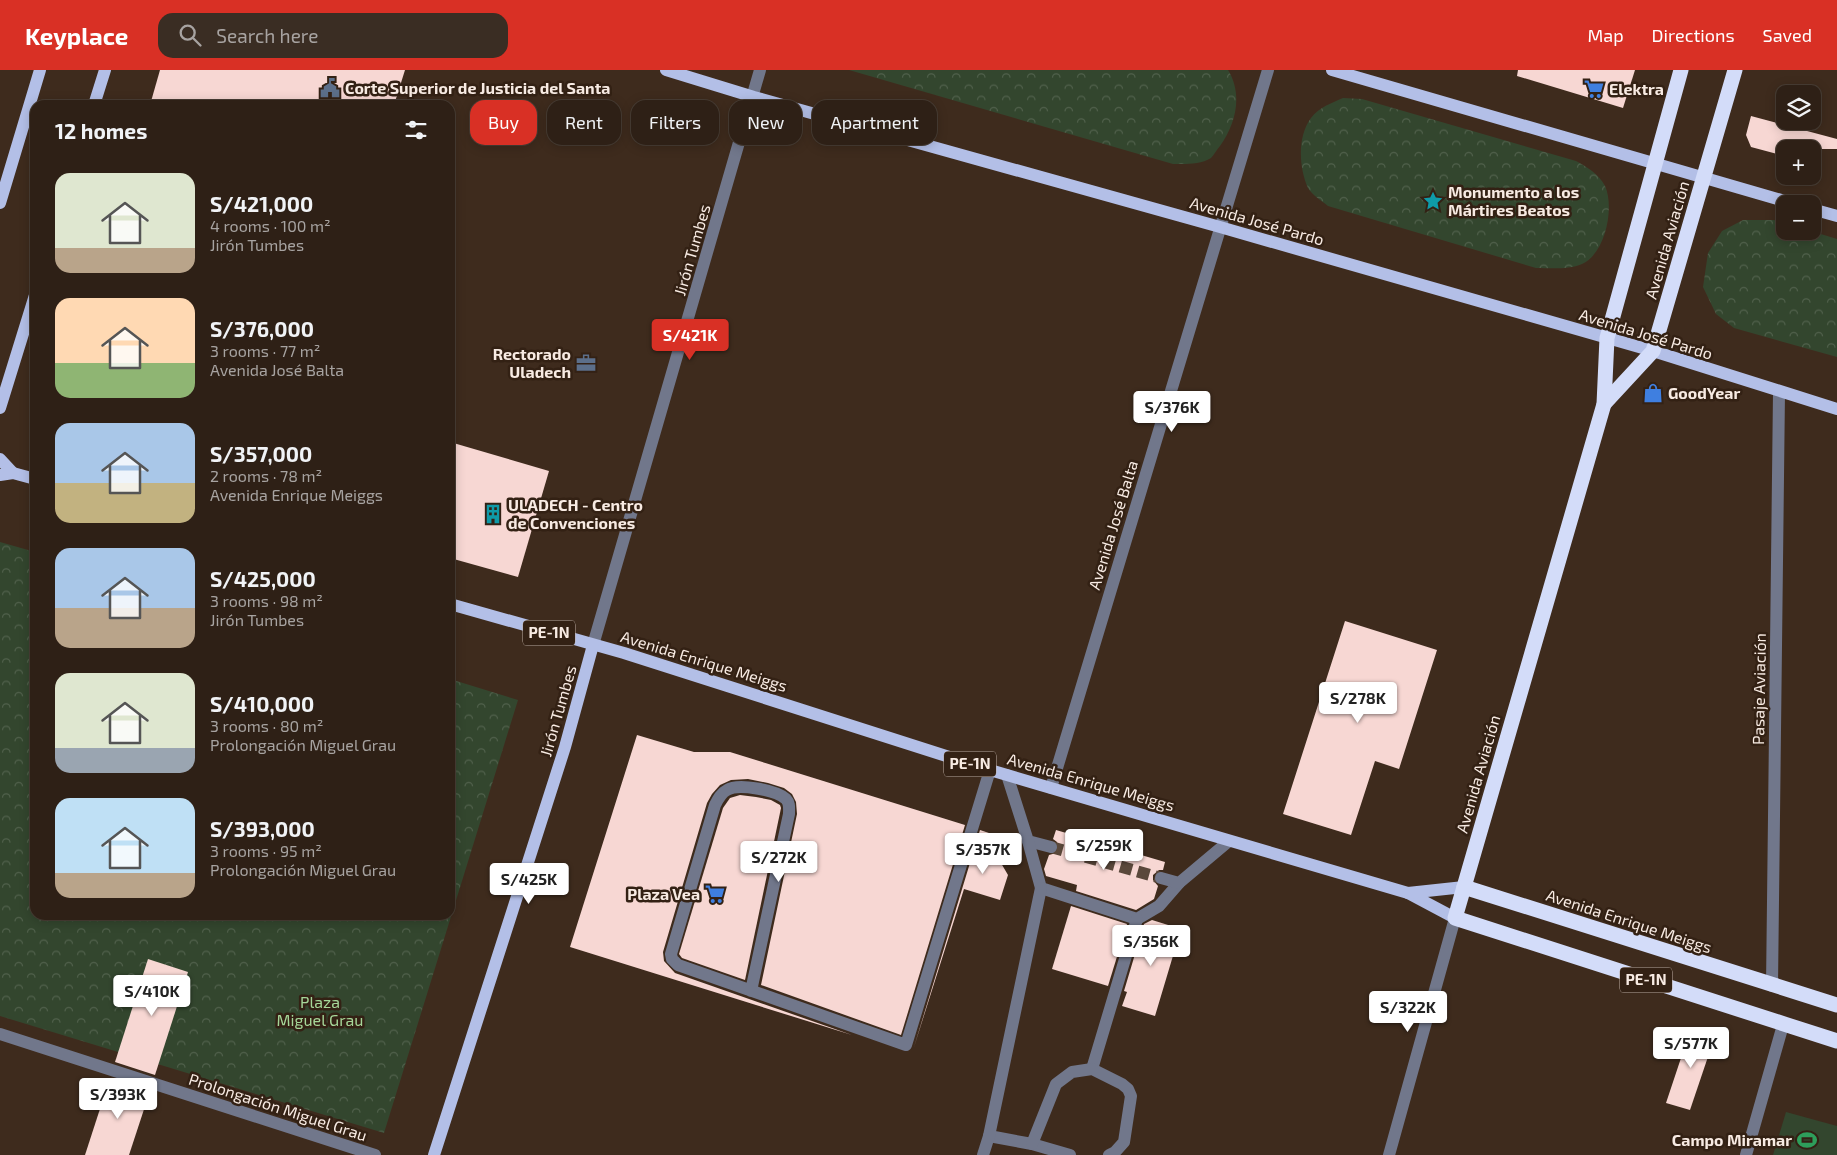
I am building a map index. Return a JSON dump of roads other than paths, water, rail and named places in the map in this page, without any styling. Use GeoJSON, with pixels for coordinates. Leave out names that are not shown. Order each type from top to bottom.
{"type":"FeatureCollection","features":[{"type":"Feature","properties":{"kind":"highway","name":"Avenida Aviación"},"geometry":{"type":"LineString","coordinates":[[1455,918],[1604,404],[1606,338],[1681,70]]}},
{"type":"Feature","properties":{"kind":"highway","name":"Avenida Aviación"},"geometry":{"type":"LineString","coordinates":[[1604,404],[1653,351],[1734,70]]}},
{"type":"Feature","properties":{"kind":"highway","name":"Avenida Enrique Meiggs"},"geometry":{"type":"LineString","coordinates":[[1464,887],[1837,1005]]}},
{"type":"Feature","properties":{"kind":"highway","name":"Avenida Enrique Meiggs"},"geometry":{"type":"LineString","coordinates":[[1455,918],[1837,1041]]}},
{"type":"Feature","properties":{"kind":"main road"},"geometry":{"type":"LineString","coordinates":[[31,100],[40,70]]}},
{"type":"Feature","properties":{"kind":"main road"},"geometry":{"type":"LineString","coordinates":[[96,100],[105,70]]}},
{"type":"Feature","properties":{"kind":"main road","name":"Avenida José Pardo"},"geometry":{"type":"LineString","coordinates":[[666,70],[754,97],[1220,227],[1653,351],[1837,409]]}},
{"type":"Feature","properties":{"kind":"main road"},"geometry":{"type":"LineString","coordinates":[[1332,70],[1776,199]]}},
{"type":"Feature","properties":{"kind":"main road"},"geometry":{"type":"LineString","coordinates":[[0,203],[30,103]]}},
{"type":"Feature","properties":{"kind":"main road"},"geometry":{"type":"LineString","coordinates":[[1821,212],[1837,216]]}},
{"type":"Feature","properties":{"kind":"main road"},"geometry":{"type":"LineString","coordinates":[[0,408],[30,311]]}},
{"type":"Feature","properties":{"kind":"main road"},"geometry":{"type":"LineString","coordinates":[[0,459],[13,473]]}},
{"type":"Feature","properties":{"kind":"main road"},"geometry":{"type":"LineString","coordinates":[[0,475],[13,473],[30,478]]}},
{"type":"Feature","properties":{"kind":"main road","name":"PE-1N"},"geometry":{"type":"LineString","coordinates":[[455,605],[593,645]]}},
{"type":"Feature","properties":{"kind":"main road","name":"Avenida Enrique Meiggs"},"geometry":{"type":"LineString","coordinates":[[593,645],[624,653],[990,770],[1408,893],[1455,918]]}},
{"type":"Feature","properties":{"kind":"main road","name":"Jirón Tumbes"},"geometry":{"type":"LineString","coordinates":[[434,1155],[565,747],[593,645]]}},
{"type":"Feature","properties":{"kind":"main road","name":"Avenida Enrique Meiggs"},"geometry":{"type":"LineString","coordinates":[[1408,893],[1464,887]]}},
{"type":"Feature","properties":{"kind":"street","name":"Jirón Tumbes"},"geometry":{"type":"LineString","coordinates":[[593,645],[754,97],[760,70]]}},
{"type":"Feature","properties":{"kind":"street","name":"Avenida José Balta"},"geometry":{"type":"LineString","coordinates":[[1051,788],[1268,70]]}},
{"type":"Feature","properties":{"kind":"street","name":"Pasaje Aviación"},"geometry":{"type":"LineString","coordinates":[[1772,986],[1779,392]]}},
{"type":"Feature","properties":{"kind":"street"},"geometry":{"type":"LineString","coordinates":[[751,990],[790,805],[785,798],[758,788],[729,788],[721,795],[715,805],[671,954],[672,959],[678,965],[906,1045],[990,770]]}},
{"type":"Feature","properties":{"kind":"street"},"geometry":{"type":"LineString","coordinates":[[983,1155],[989,1136],[1041,888],[1007,775]]}},
{"type":"Feature","properties":{"kind":"street"},"geometry":{"type":"LineString","coordinates":[[1028,841],[1051,846]]}},
{"type":"Feature","properties":{"kind":"street"},"geometry":{"type":"LineString","coordinates":[[1092,1068],[1137,919],[1159,906],[1179,883],[1229,841]]}},
{"type":"Feature","properties":{"kind":"street"},"geometry":{"type":"LineString","coordinates":[[1161,878],[1179,883]]}},
{"type":"Feature","properties":{"kind":"street"},"geometry":{"type":"LineString","coordinates":[[1041,888],[1137,919]]}},
{"type":"Feature","properties":{"kind":"street","name":"Avenida Aviación"},"geometry":{"type":"LineString","coordinates":[[1389,1155],[1455,918]]}},
{"type":"Feature","properties":{"kind":"street"},"geometry":{"type":"LineString","coordinates":[[1746,1155],[1783,1024]]}},
{"type":"Feature","properties":{"kind":"street","name":"Prolongación Miguel Grau"},"geometry":{"type":"LineString","coordinates":[[0,1034],[375,1155]]}},
{"type":"Feature","properties":{"kind":"street"},"geometry":{"type":"LineString","coordinates":[[1032,1144],[1056,1084],[1072,1072],[1092,1068],[1122,1084],[1131,1096],[1124,1142],[1115,1152],[1109,1155]]}},
{"type":"Feature","properties":{"kind":"street"},"geometry":{"type":"LineString","coordinates":[[989,1136],[1032,1144],[1070,1155]]}},
{"type":"Feature","properties":{"kind":"tunnel"},"geometry":{"type":"LineString","coordinates":[[1051,847],[1161,878]]}},
{"type":"Feature","properties":{"kind":"place","name":"Corte Superior de Justicia del Santa"},"geometry":{"type":"Point","coordinates":[330,88]}},
{"type":"Feature","properties":{"kind":"place","name":"Elektra"},"geometry":{"type":"Point","coordinates":[1594,89]}},
{"type":"Feature","properties":{"kind":"place","name":"Monumento a los Mártires Beatos"},"geometry":{"type":"Point","coordinates":[1433,201]}},
{"type":"Feature","properties":{"kind":"place","name":"Rectorado Uladech"},"geometry":{"type":"Point","coordinates":[586,363]}},
{"type":"Feature","properties":{"kind":"place","name":"GoodYear"},"geometry":{"type":"Point","coordinates":[1653,393]}},
{"type":"Feature","properties":{"kind":"place","name":"ULADECH - Centro de Convenciones"},"geometry":{"type":"Point","coordinates":[493,514]}},
{"type":"Feature","properties":{"kind":"place","name":"Plaza Vea"},"geometry":{"type":"Point","coordinates":[715,894]}},
{"type":"Feature","properties":{"kind":"place","name":"Campo Miramar"},"geometry":{"type":"Point","coordinates":[1807,1140]}},
{"type":"Feature","properties":{"kind":"park label","name":"Plaza Miguel Grau"},"geometry":{"type":"Point","coordinates":[320,1011]}}]}
